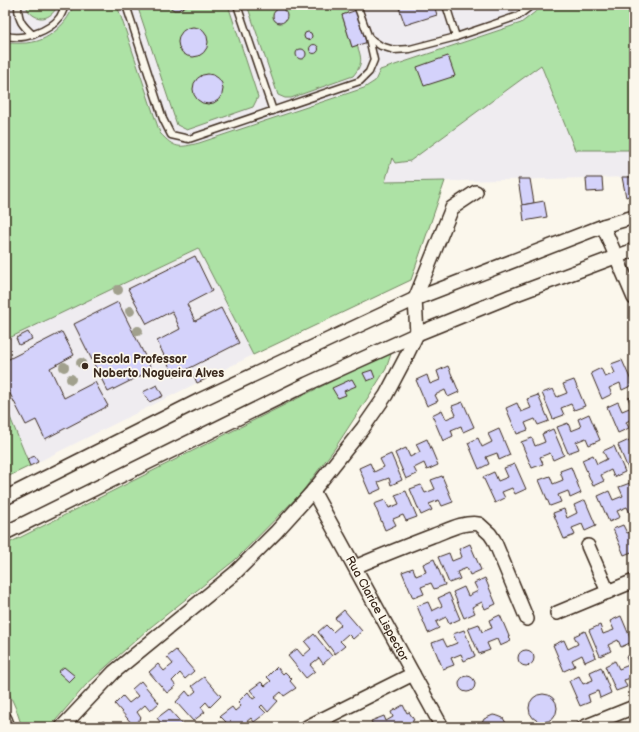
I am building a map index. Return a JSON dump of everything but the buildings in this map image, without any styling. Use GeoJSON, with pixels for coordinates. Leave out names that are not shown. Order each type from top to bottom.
{"type":"FeatureCollection","features":[{"type":"Feature","properties":{"kind":"street"},"geometry":{"type":"LineString","coordinates":[[62,727],[114,672],[235,573],[276,532],[313,491],[363,428],[386,395],[417,334],[416,299],[452,208],[476,192]]}},
{"type":"Feature","properties":{"kind":"street"},"geometry":{"type":"LineString","coordinates":[[5,498],[200,400],[416,299],[603,226],[634,216]]}},
{"type":"Feature","properties":{"kind":"street"},"geometry":{"type":"LineString","coordinates":[[603,226],[617,255],[634,298]]}},
{"type":"Feature","properties":{"kind":"street"},"geometry":{"type":"LineString","coordinates":[[5,533],[307,384],[417,334],[617,255],[634,250]]}},
{"type":"Feature","properties":{"kind":"street","name":"Rua Clarice Lispector"},"geometry":{"type":"LineString","coordinates":[[313,491],[442,727]]}},
{"type":"Feature","properties":{"kind":"street"},"geometry":{"type":"LineString","coordinates":[[355,566],[398,548],[457,527],[470,524],[479,524],[494,540],[527,619]]}},
{"type":"Feature","properties":{"kind":"street"},"geometry":{"type":"LineString","coordinates":[[588,546],[608,592]]}},
{"type":"Feature","properties":{"kind":"street"},"geometry":{"type":"LineString","coordinates":[[556,613],[634,581]]}},
{"type":"Feature","properties":{"kind":"street"},"geometry":{"type":"LineString","coordinates":[[307,727],[413,674]]}},
{"type":"Feature","properties":{"kind":"street"},"geometry":{"type":"LineString","coordinates":[[584,727],[634,707]]}},
{"type":"Feature","properties":{"kind":"street"},"geometry":{"type":"LineString","coordinates":[[5,719],[8,727]]}},
{"type":"Feature","properties":{"kind":"lane"},"geometry":{"type":"LineString","coordinates":[[18,5],[18,14],[22,26],[33,35]]}},
{"type":"Feature","properties":{"kind":"lane"},"geometry":{"type":"LineString","coordinates":[[5,35],[10,38],[33,35],[49,26],[59,18],[66,5]]}},
{"type":"Feature","properties":{"kind":"lane"},"geometry":{"type":"LineString","coordinates":[[126,5],[163,119],[171,135],[189,139],[360,81],[369,72],[374,60],[369,38],[357,5]]}},
{"type":"Feature","properties":{"kind":"lane"},"geometry":{"type":"LineString","coordinates":[[237,5],[273,111]]}},
{"type":"Feature","properties":{"kind":"lane"},"geometry":{"type":"LineString","coordinates":[[446,5],[456,37]]}},
{"type":"Feature","properties":{"kind":"lane"},"geometry":{"type":"LineString","coordinates":[[369,38],[381,46],[394,50],[410,49],[456,37],[518,16],[532,5]]}},
{"type":"Feature","properties":{"kind":"shaded area"},"geometry":{"type":"Polygon","coordinates":[[[5,5],[634,5],[634,177],[5,191],[5,5]]]}},
{"type":"Feature","properties":{"kind":"shaded area","name":"Escola Professor Noberto Nogueira Alves"},"geometry":{"type":"Polygon","coordinates":[[[199,248],[253,355],[30,466],[5,405],[5,340],[199,248]]]}},
{"type":"Feature","properties":{"kind":"green space"},"geometry":{"type":"Polygon","coordinates":[[[28,5],[58,5],[48,17],[39,18],[27,9],[28,5]]]}},
{"type":"Feature","properties":{"kind":"green space"},"geometry":{"type":"Polygon","coordinates":[[[73,5],[117,5],[160,133],[174,145],[187,146],[364,88],[375,81],[380,70],[521,23],[544,5],[634,5],[634,150],[575,150],[541,65],[410,161],[395,163],[392,158],[385,182],[445,181],[411,280],[253,355],[198,248],[5,340],[5,43],[30,43],[46,38],[58,29],[68,17],[73,5]]]}},
{"type":"Feature","properties":{"kind":"green space"},"geometry":{"type":"Polygon","coordinates":[[[137,5],[228,5],[258,97],[253,107],[187,130],[177,125],[137,5]]]}},
{"type":"Feature","properties":{"kind":"green space"},"geometry":{"type":"Polygon","coordinates":[[[247,5],[345,5],[348,13],[342,15],[352,47],[357,45],[359,50],[361,61],[359,68],[353,76],[291,98],[285,98],[278,95],[247,5]]]}},
{"type":"Feature","properties":{"kind":"green space"},"geometry":{"type":"Polygon","coordinates":[[[392,351],[386,369],[369,396],[335,448],[302,492],[235,560],[147,630],[86,685],[50,727],[22,727],[5,684],[5,545],[392,351]]]}},
{"type":"Feature","properties":{"kind":"green space"},"geometry":{"type":"Polygon","coordinates":[[[5,405],[30,466],[5,478],[5,405]]]}},
{"type":"Feature","properties":{"kind":"place","name":"Escola Professor Noberto Nogueira Alves"},"geometry":{"type":"Point","coordinates":[85,366]}}]}
